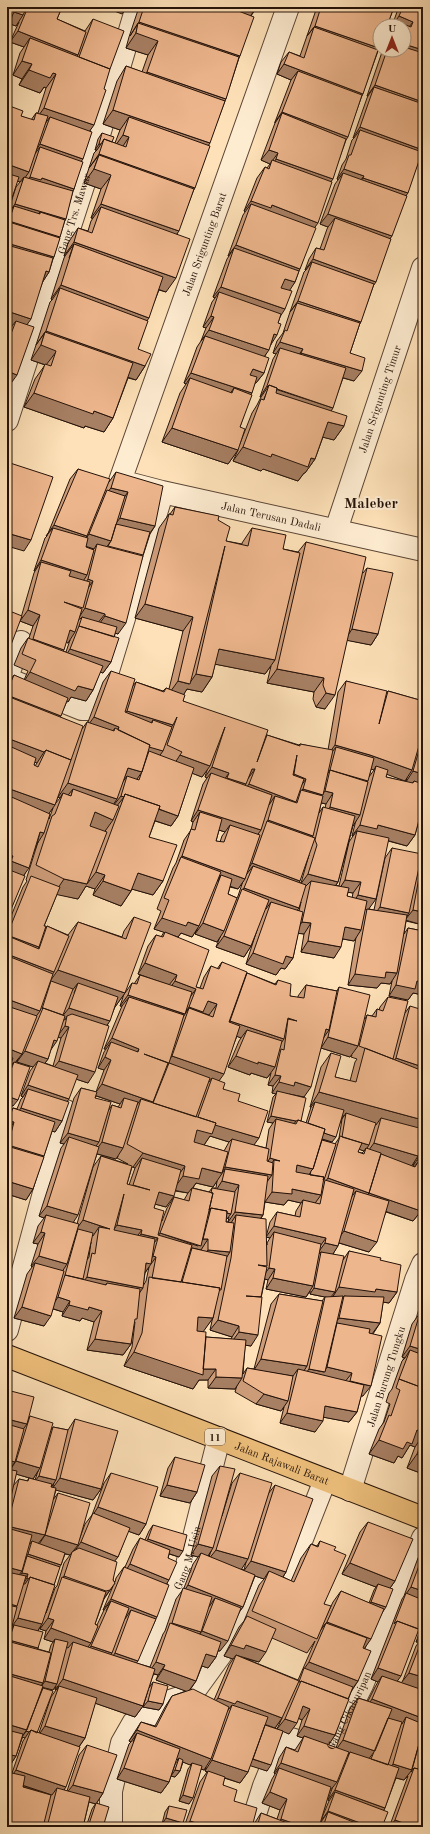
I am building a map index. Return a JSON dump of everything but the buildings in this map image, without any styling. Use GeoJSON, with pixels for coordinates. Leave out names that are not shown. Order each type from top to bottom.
{"type":"FeatureCollection","features":[{"type":"Feature","properties":{"kind":"highway","name":"Jalan Rajawali Barat"},"geometry":{"type":"LineString","coordinates":[[7,1356],[423,1518]]}},
{"type":"Feature","properties":{"kind":"street","name":"Gang Trs. Mawar"},"geometry":{"type":"LineString","coordinates":[[7,420],[92,158],[137,7]]}},
{"type":"Feature","properties":{"kind":"street","name":"Jalan Srigunting Barat"},"geometry":{"type":"LineString","coordinates":[[120,481],[288,7]]}},
{"type":"Feature","properties":{"kind":"street","name":"Jalan Srigunting Timur"},"geometry":{"type":"LineString","coordinates":[[336,530],[423,268]]}},
{"type":"Feature","properties":{"kind":"street","name":"Jalan Terusan Dadali"},"geometry":{"type":"LineString","coordinates":[[120,481],[162,492],[423,550]]}},
{"type":"Feature","properties":{"kind":"street"},"geometry":{"type":"LineString","coordinates":[[7,679],[82,709],[89,709],[98,675],[105,676],[107,674],[162,492]]}},
{"type":"Feature","properties":{"kind":"street"},"geometry":{"type":"LineString","coordinates":[[7,676],[21,642]]}},
{"type":"Feature","properties":{"kind":"street"},"geometry":{"type":"LineString","coordinates":[[7,1330],[66,1111]]}},
{"type":"Feature","properties":{"kind":"street","name":"Jalan Burung Tungku"},"geometry":{"type":"LineString","coordinates":[[350,1490],[416,1280],[423,1264]]}},
{"type":"Feature","properties":{"kind":"street","name":"Gang M. Usin"},"geometry":{"type":"LineString","coordinates":[[142,1672],[187,1565],[219,1438]]}},
{"type":"Feature","properties":{"kind":"street"},"geometry":{"type":"LineString","coordinates":[[112,1827],[111,1791],[122,1743],[134,1722],[158,1713],[164,1703],[192,1694],[221,1654],[255,1584],[283,1587],[325,1480]]}},
{"type":"Feature","properties":{"kind":"street","name":"Gang Cikahuripan"},"geometry":{"type":"LineString","coordinates":[[251,1827],[264,1786],[284,1737],[329,1750],[362,1685],[423,1538]]}},
{"type":"Feature","properties":{"kind":"district","name":"Maleber"},"geometry":{"type":"Point","coordinates":[371,503]}}]}
